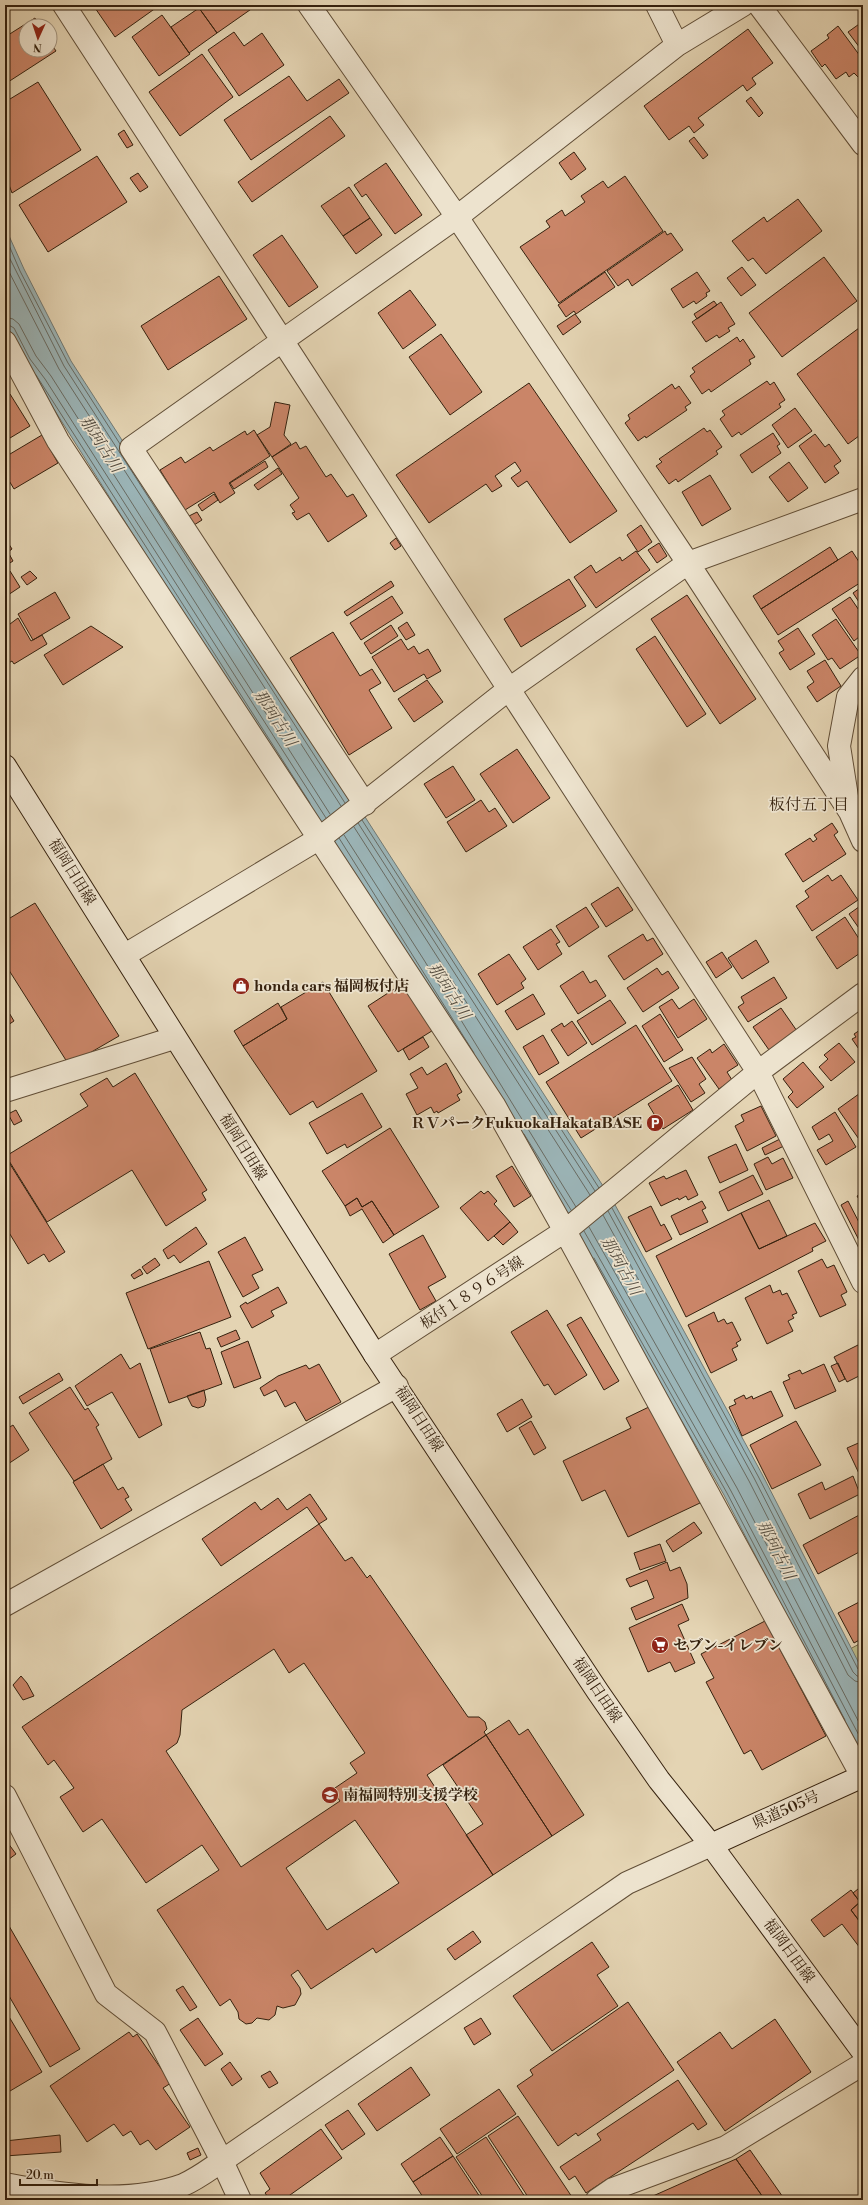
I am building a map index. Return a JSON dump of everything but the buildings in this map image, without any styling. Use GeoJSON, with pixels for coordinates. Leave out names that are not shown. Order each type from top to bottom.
{"type":"FeatureCollection","features":[{"type":"Feature","properties":{"kind":"street"},"geometry":{"type":"LineString","coordinates":[[64,5],[758,1072],[863,1282]]}},
{"type":"Feature","properties":{"kind":"street"},"geometry":{"type":"LineString","coordinates":[[309,5],[457,217],[688,563],[850,812],[863,841]]}},
{"type":"Feature","properties":{"kind":"street"},"geometry":{"type":"LineString","coordinates":[[657,5],[677,45]]}},
{"type":"Feature","properties":{"kind":"street"},"geometry":{"type":"LineString","coordinates":[[364,804],[131,448],[457,217],[677,45],[744,5]]}},
{"type":"Feature","properties":{"kind":"street"},"geometry":{"type":"LineString","coordinates":[[759,5],[863,144]]}},
{"type":"Feature","properties":{"kind":"street"},"geometry":{"type":"LineString","coordinates":[[5,342],[58,441],[494,1105],[566,1230],[863,1776]]}},
{"type":"Feature","properties":{"kind":"street"},"geometry":{"type":"LineString","coordinates":[[124,955],[320,838],[509,689],[688,563],[863,500]]}},
{"type":"Feature","properties":{"kind":"street"},"geometry":{"type":"LineString","coordinates":[[850,812],[839,746],[848,697],[863,678]]}},
{"type":"Feature","properties":{"kind":"street","name":"福岡日田線"},"geometry":{"type":"LineString","coordinates":[[5,766],[124,955],[174,1038],[375,1355],[397,1386],[598,1692],[659,1780],[711,1845],[863,2052]]}},
{"type":"Feature","properties":{"kind":"street"},"geometry":{"type":"LineString","coordinates":[[758,1072],[863,994]]}},
{"type":"Feature","properties":{"kind":"street"},"geometry":{"type":"LineString","coordinates":[[5,1091],[174,1038]]}},
{"type":"Feature","properties":{"kind":"street","name":"板付１８９６号線"},"geometry":{"type":"LineString","coordinates":[[375,1355],[566,1230],[758,1072]]}},
{"type":"Feature","properties":{"kind":"street"},"geometry":{"type":"LineString","coordinates":[[5,1605],[397,1386]]}},
{"type":"Feature","properties":{"kind":"street","name":"県道505号"},"geometry":{"type":"LineString","coordinates":[[5,2184],[58,2194],[114,2197],[154,2194],[183,2185],[222,2161],[627,1883],[863,1776]]}},
{"type":"Feature","properties":{"kind":"street"},"geometry":{"type":"LineString","coordinates":[[5,1796],[106,1994],[155,2032],[222,2161],[240,2200]]}},
{"type":"Feature","properties":{"kind":"street"},"geometry":{"type":"LineString","coordinates":[[596,2200],[613,2188],[726,2148],[863,2064]]}},
{"type":"Feature","properties":{"kind":"shaded area"},"geometry":{"type":"Polygon","coordinates":[[[863,1642],[863,1675],[850,1649],[863,1642]]]}},
{"type":"Feature","properties":{"kind":"water","name":"那珂古川"},"geometry":{"type":"Polygon","coordinates":[[[5,227],[24,269],[71,361],[614,1203],[762,1474],[863,1671],[863,1763],[724,1495],[576,1235],[38,384],[23,364],[5,329],[5,227]]]}},
{"type":"Feature","properties":{"kind":"place","name":"honda cars 福岡板付店"},"geometry":{"type":"Point","coordinates":[241,986]}},
{"type":"Feature","properties":{"kind":"place","name":"ＲＶパークFukuokaHakataBASE"},"geometry":{"type":"Point","coordinates":[655,1123]}},
{"type":"Feature","properties":{"kind":"place","name":"セブン-イレブン"},"geometry":{"type":"Point","coordinates":[660,1645]}},
{"type":"Feature","properties":{"kind":"place","name":"南福岡特別支援学校"},"geometry":{"type":"Point","coordinates":[330,1795]}},
{"type":"Feature","properties":{"kind":"district","name":"板付五丁目"},"geometry":{"type":"Point","coordinates":[809,805]}}]}
